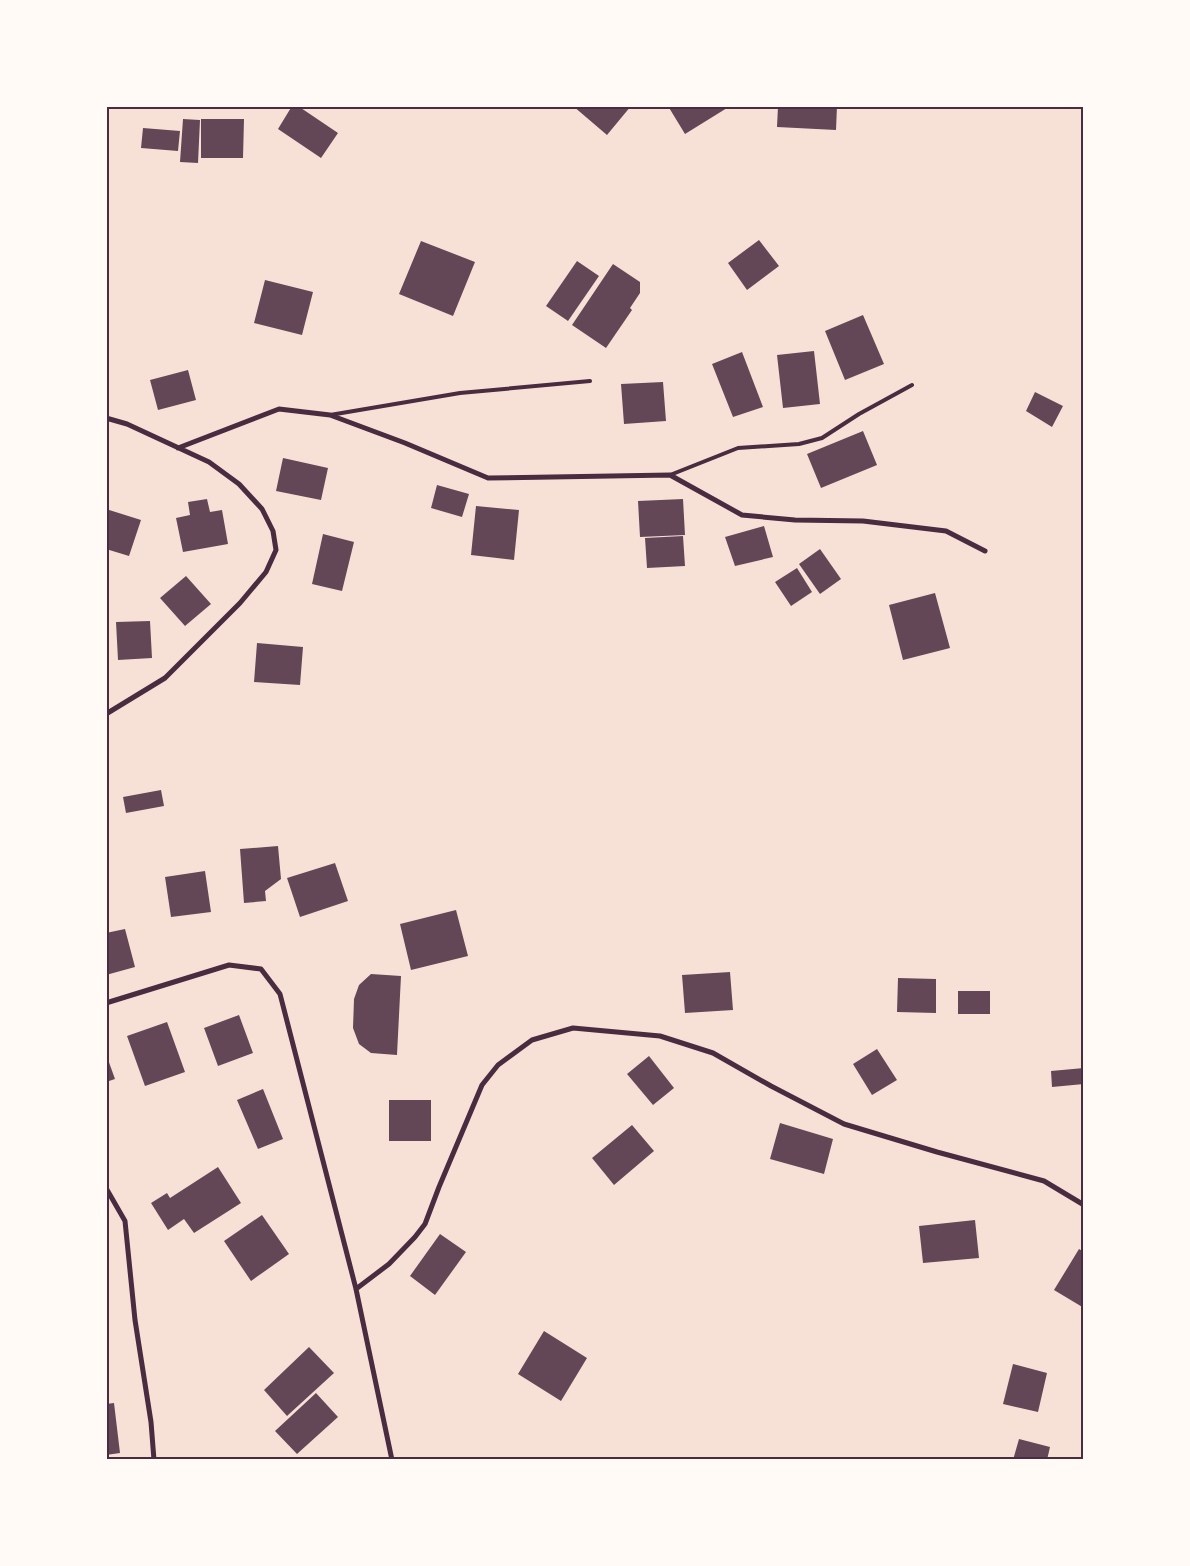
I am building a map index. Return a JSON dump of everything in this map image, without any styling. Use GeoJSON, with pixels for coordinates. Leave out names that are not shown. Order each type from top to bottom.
{"type":"FeatureCollection","features":[{"type":"Feature","properties":{"kind":"street"},"geometry":{"type":"LineString","coordinates":[[178,448],[279,408],[330,415],[405,443],[488,478],[670,475],[742,515],[795,520],[863,521],[946,531],[984,551]]}},
{"type":"Feature","properties":{"kind":"street"},"geometry":{"type":"LineString","coordinates":[[106,418],[127,424],[209,462],[239,484],[262,509],[273,531],[276,550],[266,572],[240,603],[165,678],[106,714]]}},
{"type":"Feature","properties":{"kind":"street"},"geometry":{"type":"LineString","coordinates":[[106,1003],[229,965],[261,969],[280,994],[356,1289],[392,1460]]}},
{"type":"Feature","properties":{"kind":"street"},"geometry":{"type":"LineString","coordinates":[[356,1289],[389,1264],[425,1224],[482,1085],[498,1064],[532,1040],[573,1028],[660,1036],[713,1053],[844,1124],[937,1152],[1044,1180],[1084,1205]]}},
{"type":"Feature","properties":{"kind":"street"},"geometry":{"type":"LineString","coordinates":[[106,1188],[125,1221],[134,1320],[151,1422],[154,1460]]}},
{"type":"Feature","properties":{"kind":"lane"},"geometry":{"type":"LineString","coordinates":[[330,415],[460,393],[590,381]]}},
{"type":"Feature","properties":{"kind":"lane"},"geometry":{"type":"LineString","coordinates":[[670,475],[738,448],[799,444],[822,438],[859,414],[912,385]]}},
{"type":"Feature","properties":{"kind":"building"},"geometry":{"type":"Polygon","coordinates":[[[292,106],[298,106],[338,133],[321,158],[278,129],[292,106]]]}},
{"type":"Feature","properties":{"kind":"building"},"geometry":{"type":"Polygon","coordinates":[[[573,106],[631,106],[607,135],[573,106]]]}},
{"type":"Feature","properties":{"kind":"building"},"geometry":{"type":"Polygon","coordinates":[[[668,106],[726,106],[727,108],[685,134],[668,106]]]}},
{"type":"Feature","properties":{"kind":"building"},"geometry":{"type":"Polygon","coordinates":[[[778,106],[837,106],[836,130],[777,127],[778,106]]]}},
{"type":"Feature","properties":{"kind":"building"},"geometry":{"type":"Polygon","coordinates":[[[183,119],[200,120],[198,163],[180,162],[183,119]]]}},
{"type":"Feature","properties":{"kind":"building"},"geometry":{"type":"Polygon","coordinates":[[[201,119],[244,119],[243,158],[201,158],[201,119]]]}},
{"type":"Feature","properties":{"kind":"building"},"geometry":{"type":"Polygon","coordinates":[[[143,128],[180,131],[178,151],[141,148],[143,128]]]}},
{"type":"Feature","properties":{"kind":"building"},"geometry":{"type":"Polygon","coordinates":[[[759,240],[779,266],[747,290],[728,263],[759,240]]]}},
{"type":"Feature","properties":{"kind":"building"},"geometry":{"type":"Polygon","coordinates":[[[421,241],[475,262],[453,316],[399,294],[421,241]]]}},
{"type":"Feature","properties":{"kind":"building"},"geometry":{"type":"Polygon","coordinates":[[[577,261],[599,276],[568,321],[546,306],[577,261]]]}},
{"type":"Feature","properties":{"kind":"building"},"geometry":{"type":"Polygon","coordinates":[[[613,264],[640,282],[640,293],[630,308],[632,310],[606,348],[572,325],[613,264]]]}},
{"type":"Feature","properties":{"kind":"building"},"geometry":{"type":"Polygon","coordinates":[[[265,280],[313,292],[302,335],[254,323],[265,280]]]}},
{"type":"Feature","properties":{"kind":"building"},"geometry":{"type":"Polygon","coordinates":[[[863,315],[884,364],[845,380],[825,331],[863,315]]]}},
{"type":"Feature","properties":{"kind":"building"},"geometry":{"type":"Polygon","coordinates":[[[814,351],[820,404],[783,408],[777,355],[814,351]]]}},
{"type":"Feature","properties":{"kind":"building"},"geometry":{"type":"Polygon","coordinates":[[[742,352],[763,407],[733,417],[712,364],[742,352]]]}},
{"type":"Feature","properties":{"kind":"building"},"geometry":{"type":"Polygon","coordinates":[[[188,370],[196,400],[158,410],[150,380],[188,370]]]}},
{"type":"Feature","properties":{"kind":"building"},"geometry":{"type":"Polygon","coordinates":[[[663,382],[666,421],[624,424],[621,384],[663,382]]]}},
{"type":"Feature","properties":{"kind":"building"},"geometry":{"type":"Polygon","coordinates":[[[1035,392],[1063,406],[1052,427],[1026,411],[1035,392]]]}},
{"type":"Feature","properties":{"kind":"building"},"geometry":{"type":"Polygon","coordinates":[[[863,431],[877,465],[821,488],[807,454],[863,431]]]}},
{"type":"Feature","properties":{"kind":"building"},"geometry":{"type":"Polygon","coordinates":[[[283,458],[328,468],[321,500],[276,491],[283,458]]]}},
{"type":"Feature","properties":{"kind":"building"},"geometry":{"type":"Polygon","coordinates":[[[437,485],[469,494],[462,517],[431,508],[437,485]]]}},
{"type":"Feature","properties":{"kind":"building"},"geometry":{"type":"Polygon","coordinates":[[[207,499],[210,512],[222,510],[228,544],[183,552],[176,518],[190,515],[188,502],[207,499]]]}},
{"type":"Feature","properties":{"kind":"building"},"geometry":{"type":"Polygon","coordinates":[[[683,499],[685,535],[640,537],[638,501],[683,499]]]}},
{"type":"Feature","properties":{"kind":"building"},"geometry":{"type":"Polygon","coordinates":[[[476,506],[519,510],[514,560],[471,555],[476,506]]]}},
{"type":"Feature","properties":{"kind":"building"},"geometry":{"type":"Polygon","coordinates":[[[106,509],[141,520],[129,556],[106,549],[106,509]]]}},
{"type":"Feature","properties":{"kind":"building"},"geometry":{"type":"Polygon","coordinates":[[[764,526],[773,557],[735,566],[725,537],[764,526]]]}},
{"type":"Feature","properties":{"kind":"building"},"geometry":{"type":"Polygon","coordinates":[[[323,534],[354,542],[342,591],[312,584],[323,534]]]}},
{"type":"Feature","properties":{"kind":"building"},"geometry":{"type":"Polygon","coordinates":[[[683,536],[685,566],[647,568],[645,538],[683,536]]]}},
{"type":"Feature","properties":{"kind":"building"},"geometry":{"type":"Polygon","coordinates":[[[820,549],[841,579],[820,594],[799,564],[820,549]]]}},
{"type":"Feature","properties":{"kind":"building"},"geometry":{"type":"Polygon","coordinates":[[[797,568],[812,592],[791,606],[775,582],[797,568]]]}},
{"type":"Feature","properties":{"kind":"building"},"geometry":{"type":"Polygon","coordinates":[[[186,576],[211,604],[185,626],[160,598],[186,576]]]}},
{"type":"Feature","properties":{"kind":"building"},"geometry":{"type":"Polygon","coordinates":[[[935,593],[950,648],[903,660],[889,605],[935,593]]]}},
{"type":"Feature","properties":{"kind":"building"},"geometry":{"type":"Polygon","coordinates":[[[150,621],[152,658],[118,660],[116,622],[150,621]]]}},
{"type":"Feature","properties":{"kind":"building"},"geometry":{"type":"Polygon","coordinates":[[[257,643],[303,647],[300,685],[254,682],[257,643]]]}},
{"type":"Feature","properties":{"kind":"building"},"geometry":{"type":"Polygon","coordinates":[[[161,790],[164,806],[126,813],[123,797],[161,790]]]}},
{"type":"Feature","properties":{"kind":"building"},"geometry":{"type":"Polygon","coordinates":[[[278,846],[281,879],[265,891],[266,901],[244,903],[240,849],[278,846]]]}},
{"type":"Feature","properties":{"kind":"building"},"geometry":{"type":"Polygon","coordinates":[[[335,863],[348,901],[300,917],[287,878],[335,863]]]}},
{"type":"Feature","properties":{"kind":"building"},"geometry":{"type":"Polygon","coordinates":[[[205,871],[211,912],[171,917],[165,877],[205,871]]]}},
{"type":"Feature","properties":{"kind":"building"},"geometry":{"type":"Polygon","coordinates":[[[456,910],[468,956],[411,970],[400,924],[456,910]]]}},
{"type":"Feature","properties":{"kind":"building"},"geometry":{"type":"Polygon","coordinates":[[[125,929],[135,967],[106,975],[106,933],[125,929]]]}},
{"type":"Feature","properties":{"kind":"building"},"geometry":{"type":"Polygon","coordinates":[[[730,972],[733,1010],[685,1013],[682,975],[730,972]]]}},
{"type":"Feature","properties":{"kind":"building"},"geometry":{"type":"Polygon","coordinates":[[[371,974],[401,976],[397,1055],[371,1053],[359,1044],[353,1028],[354,999],[359,985],[371,974]]]}},
{"type":"Feature","properties":{"kind":"building"},"geometry":{"type":"Polygon","coordinates":[[[898,978],[936,979],[936,1013],[897,1012],[898,978]]]}},
{"type":"Feature","properties":{"kind":"building"},"geometry":{"type":"Polygon","coordinates":[[[958,991],[990,991],[990,1014],[958,1014],[958,991]]]}},
{"type":"Feature","properties":{"kind":"building"},"geometry":{"type":"Polygon","coordinates":[[[239,1015],[253,1053],[218,1066],[204,1028],[239,1015]]]}},
{"type":"Feature","properties":{"kind":"building"},"geometry":{"type":"Polygon","coordinates":[[[167,1022],[185,1072],[145,1086],[127,1036],[167,1022]]]}},
{"type":"Feature","properties":{"kind":"building"},"geometry":{"type":"Polygon","coordinates":[[[877,1049],[897,1080],[872,1095],[853,1064],[877,1049]]]}},
{"type":"Feature","properties":{"kind":"building"},"geometry":{"type":"Polygon","coordinates":[[[106,1054],[115,1079],[106,1082],[106,1054]]]}},
{"type":"Feature","properties":{"kind":"building"},"geometry":{"type":"Polygon","coordinates":[[[649,1056],[674,1088],[653,1105],[627,1074],[649,1056]]]}},
{"type":"Feature","properties":{"kind":"building"},"geometry":{"type":"Polygon","coordinates":[[[1084,1068],[1084,1084],[1052,1087],[1051,1071],[1084,1068]]]}},
{"type":"Feature","properties":{"kind":"building"},"geometry":{"type":"Polygon","coordinates":[[[263,1089],[283,1139],[258,1149],[237,1100],[263,1089]]]}},
{"type":"Feature","properties":{"kind":"building"},"geometry":{"type":"Polygon","coordinates":[[[389,1100],[431,1100],[431,1141],[389,1141],[389,1100]]]}},
{"type":"Feature","properties":{"kind":"building"},"geometry":{"type":"Polygon","coordinates":[[[780,1123],[833,1139],[824,1174],[770,1159],[780,1123]]]}},
{"type":"Feature","properties":{"kind":"building"},"geometry":{"type":"Polygon","coordinates":[[[632,1125],[654,1151],[614,1185],[592,1158],[632,1125]]]}},
{"type":"Feature","properties":{"kind":"building"},"geometry":{"type":"Polygon","coordinates":[[[218,1167],[241,1203],[194,1233],[184,1219],[168,1230],[151,1203],[167,1193],[170,1198],[218,1167]]]}},
{"type":"Feature","properties":{"kind":"building"},"geometry":{"type":"Polygon","coordinates":[[[262,1215],[289,1254],[251,1281],[224,1241],[262,1215]]]}},
{"type":"Feature","properties":{"kind":"building"},"geometry":{"type":"Polygon","coordinates":[[[975,1220],[979,1258],[923,1263],[919,1226],[975,1220]]]}},
{"type":"Feature","properties":{"kind":"building"},"geometry":{"type":"Polygon","coordinates":[[[440,1234],[466,1252],[435,1295],[410,1276],[440,1234]]]}},
{"type":"Feature","properties":{"kind":"building"},"geometry":{"type":"Polygon","coordinates":[[[1079,1249],[1084,1252],[1084,1308],[1054,1290],[1079,1249]]]}},
{"type":"Feature","properties":{"kind":"building"},"geometry":{"type":"Polygon","coordinates":[[[544,1331],[587,1358],[561,1401],[518,1374],[544,1331]]]}},
{"type":"Feature","properties":{"kind":"building"},"geometry":{"type":"Polygon","coordinates":[[[309,1347],[334,1373],[287,1416],[264,1390],[309,1347]]]}},
{"type":"Feature","properties":{"kind":"building"},"geometry":{"type":"Polygon","coordinates":[[[1013,1364],[1047,1373],[1038,1412],[1003,1404],[1013,1364]]]}},
{"type":"Feature","properties":{"kind":"building"},"geometry":{"type":"Polygon","coordinates":[[[316,1393],[338,1417],[297,1454],[275,1431],[316,1393]]]}},
{"type":"Feature","properties":{"kind":"building"},"geometry":{"type":"Polygon","coordinates":[[[114,1403],[120,1453],[106,1455],[106,1404],[114,1403]]]}},
{"type":"Feature","properties":{"kind":"building"},"geometry":{"type":"Polygon","coordinates":[[[1019,1439],[1050,1447],[1047,1460],[1013,1460],[1019,1439]]]}}]}
